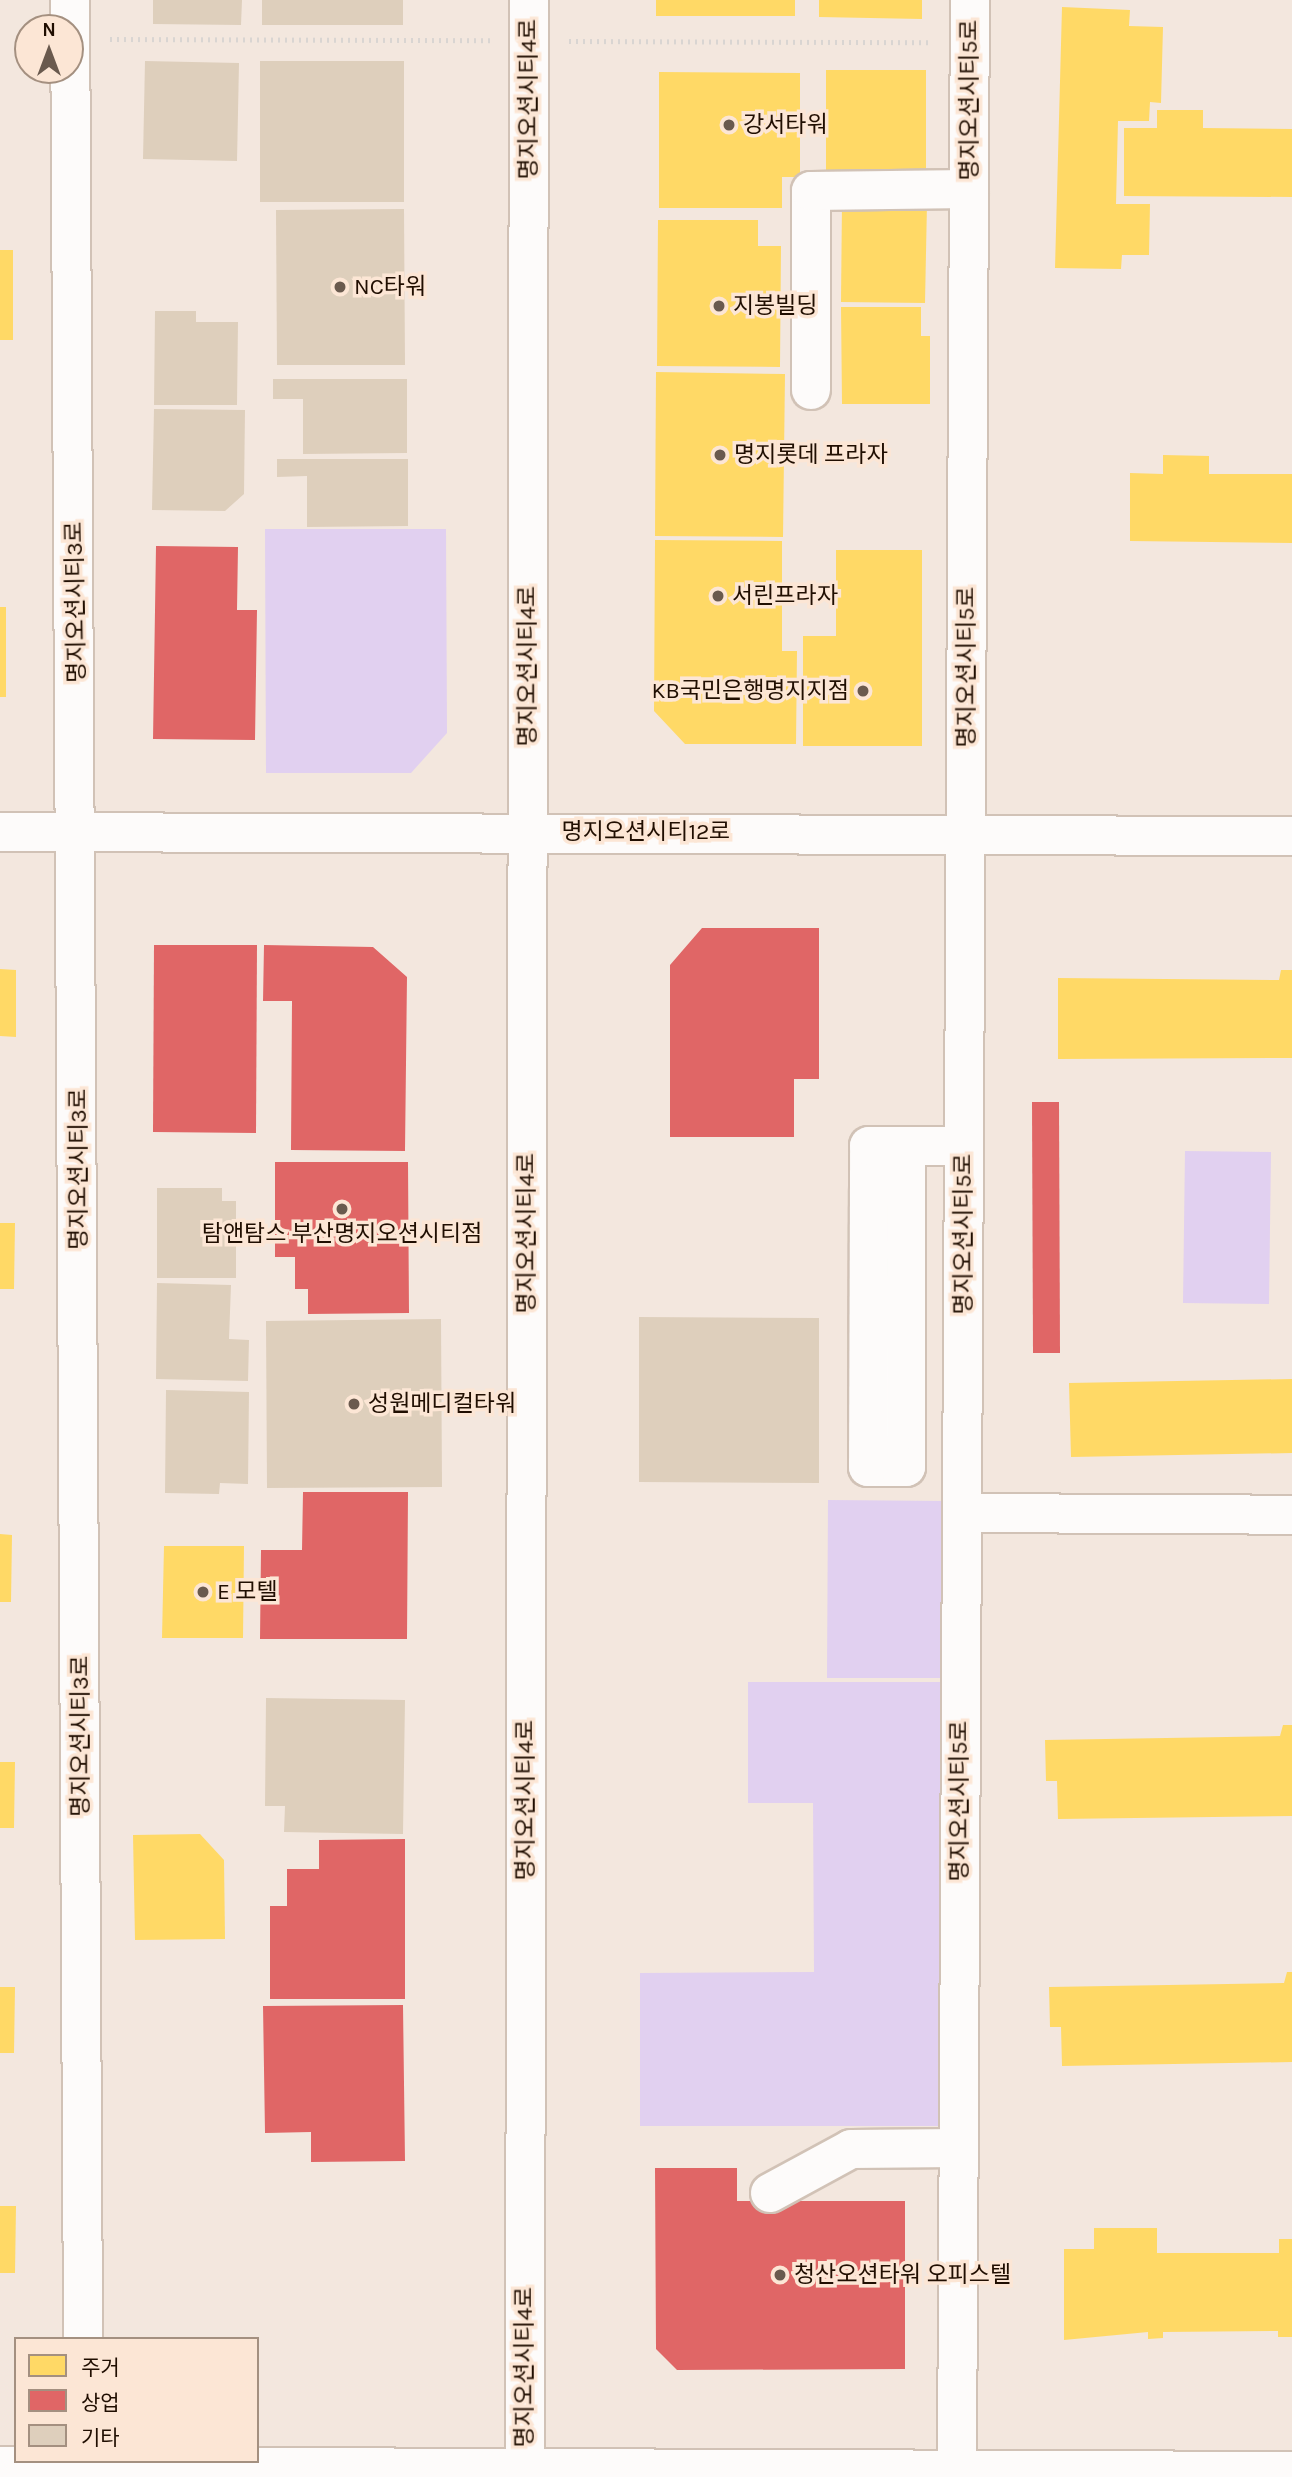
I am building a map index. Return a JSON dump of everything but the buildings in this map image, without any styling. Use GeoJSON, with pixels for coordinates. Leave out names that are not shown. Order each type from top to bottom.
{"type":"FeatureCollection","features":[{"type":"Feature","properties":{"kind":"street","name":"명지오션시티4로"},"geometry":{"type":"LineString","coordinates":[[525,2466],[529,0]]}},
{"type":"Feature","properties":{"kind":"street","name":"명지오션시티5로"},"geometry":{"type":"LineString","coordinates":[[957,2468],[971,0]]}},
{"type":"Feature","properties":{"kind":"street","name":"명지오션시티3로"},"geometry":{"type":"LineString","coordinates":[[70,84],[78,832],[83,2337]]}},
{"type":"Feature","properties":{"kind":"street"},"geometry":{"type":"LineString","coordinates":[[811,390],[811,191],[969,189]]}},
{"type":"Feature","properties":{"kind":"street","name":"명지오션시티12로"},"geometry":{"type":"LineString","coordinates":[[0,832],[527,831],[1292,836]]}},
{"type":"Feature","properties":{"kind":"street"},"geometry":{"type":"LineString","coordinates":[[906,1146],[906,1467],[868,1467],[869,1146],[906,1146],[964,1146]]}},
{"type":"Feature","properties":{"kind":"street"},"geometry":{"type":"LineString","coordinates":[[962,1513],[1292,1515]]}},
{"type":"Feature","properties":{"kind":"street"},"geometry":{"type":"LineString","coordinates":[[770,2193],[851,2149],[958,2148]]}},
{"type":"Feature","properties":{"kind":"street"},"geometry":{"type":"LineString","coordinates":[[0,2466],[83,2463],[1292,2470]]}},
{"type":"Feature","properties":{"kind":"path"},"geometry":{"type":"LineString","coordinates":[[84,38],[970,42]]}},
{"type":"Feature","properties":{"kind":"shaded area"},"geometry":{"type":"Polygon","coordinates":[[[265,529],[446,529],[447,733],[411,773],[266,773],[265,529]]]}},
{"type":"Feature","properties":{"kind":"shaded area"},"geometry":{"type":"Polygon","coordinates":[[[1185,1151],[1271,1152],[1269,1304],[1183,1303],[1185,1151]]]}},
{"type":"Feature","properties":{"kind":"shaded area"},"geometry":{"type":"Polygon","coordinates":[[[828,1500],[944,1501],[943,1678],[827,1678],[828,1500]]]}},
{"type":"Feature","properties":{"kind":"shaded area"},"geometry":{"type":"Polygon","coordinates":[[[748,1682],[945,1682],[945,2126],[640,2126],[640,1973],[814,1972],[813,1803],[748,1803],[748,1682]]]}},
{"type":"Feature","properties":{"kind":"place","name":"강서타워"},"geometry":{"type":"Point","coordinates":[729,125]}},
{"type":"Feature","properties":{"kind":"place","name":"NC타워"},"geometry":{"type":"Point","coordinates":[340,287]}},
{"type":"Feature","properties":{"kind":"place","name":"지봉빌딩"},"geometry":{"type":"Point","coordinates":[719,306]}},
{"type":"Feature","properties":{"kind":"place","name":"명지롯데 프라자"},"geometry":{"type":"Point","coordinates":[720,455]}},
{"type":"Feature","properties":{"kind":"place","name":"서린프라자"},"geometry":{"type":"Point","coordinates":[718,596]}},
{"type":"Feature","properties":{"kind":"place","name":"KB국민은행명지지점"},"geometry":{"type":"Point","coordinates":[863,691]}},
{"type":"Feature","properties":{"kind":"place","name":"탐앤탐스 부산명지오션시티점"},"geometry":{"type":"Point","coordinates":[342,1209]}},
{"type":"Feature","properties":{"kind":"place","name":"성원메디컬타워"},"geometry":{"type":"Point","coordinates":[354,1404]}},
{"type":"Feature","properties":{"kind":"place","name":"E 모텔"},"geometry":{"type":"Point","coordinates":[203,1592]}},
{"type":"Feature","properties":{"kind":"place","name":"청산오션타워 오피스텔"},"geometry":{"type":"Point","coordinates":[780,2275]}}]}
